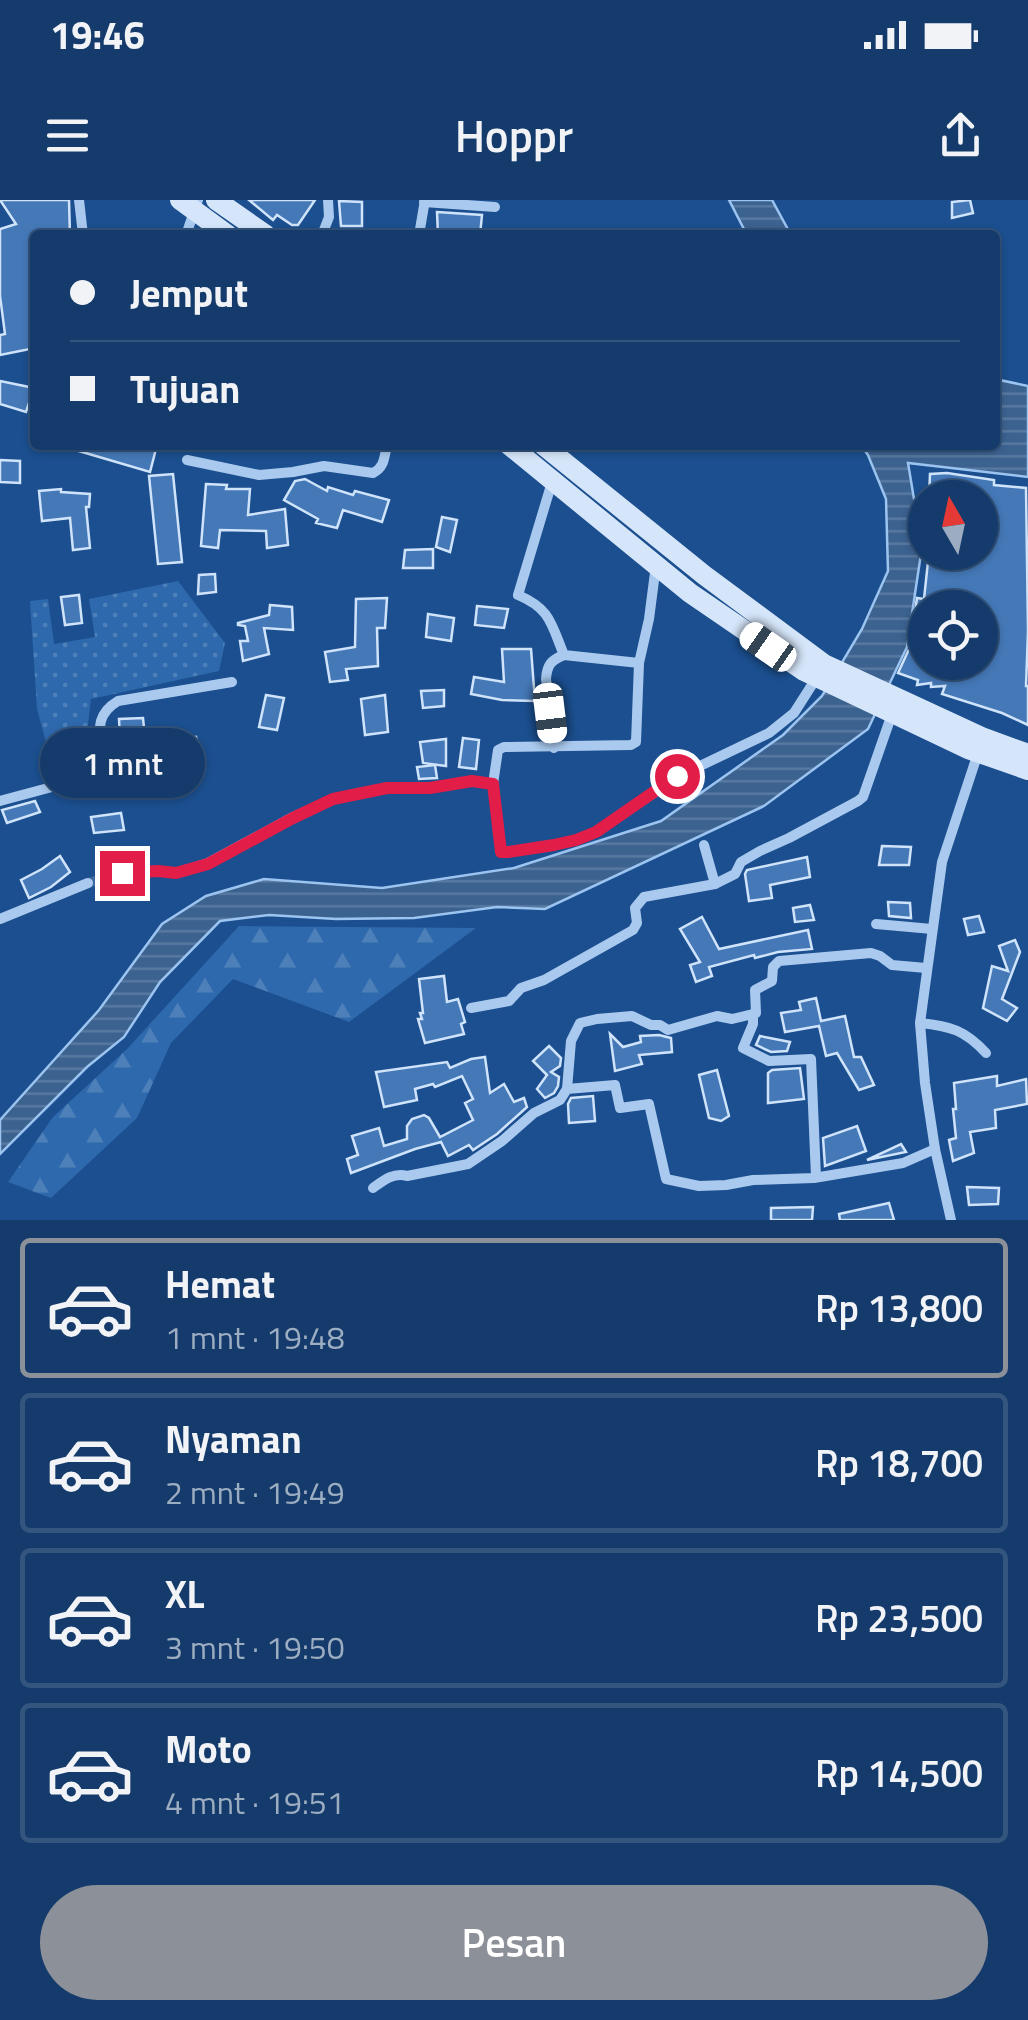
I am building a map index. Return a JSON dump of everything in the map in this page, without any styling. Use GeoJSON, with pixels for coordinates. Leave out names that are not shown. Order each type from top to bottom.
{"type":"FeatureCollection","features":[{"type":"Feature","properties":{"kind":"main road"},"geometry":{"type":"LineString","coordinates":[[216,200],[259,230]]}},
{"type":"Feature","properties":{"kind":"main road"},"geometry":{"type":"LineString","coordinates":[[190,204],[222,230]]}},
{"type":"Feature","properties":{"kind":"main road"},"geometry":{"type":"LineString","coordinates":[[515,450],[705,603],[887,706],[981,745],[1028,770]]}},
{"type":"Feature","properties":{"kind":"main road"},"geometry":{"type":"LineString","coordinates":[[549,450],[826,674]]}},
{"type":"Feature","properties":{"kind":"main road"},"geometry":{"type":"LineString","coordinates":[[981,745],[1028,754]]}},
{"type":"Feature","properties":{"kind":"street"},"geometry":{"type":"LineString","coordinates":[[79,200],[82,230]]}},
{"type":"Feature","properties":{"kind":"street"},"geometry":{"type":"LineString","coordinates":[[324,230],[329,217],[328,200]]}},
{"type":"Feature","properties":{"kind":"street"},"geometry":{"type":"LineString","coordinates":[[421,230],[424,201],[494,208]]}},
{"type":"Feature","properties":{"kind":"street"},"geometry":{"type":"LineString","coordinates":[[187,230],[190,204]]}},
{"type":"Feature","properties":{"kind":"street"},"geometry":{"type":"LineString","coordinates":[[187,460],[259,475],[324,466],[373,474],[383,465],[386,450]]}},
{"type":"Feature","properties":{"kind":"street"},"geometry":{"type":"LineString","coordinates":[[553,481],[518,594],[539,604],[564,655]]}},
{"type":"Feature","properties":{"kind":"street"},"geometry":{"type":"LineString","coordinates":[[656,565],[639,663],[636,742],[500,747],[493,784],[501,852],[576,840],[596,832],[677,776],[769,733],[794,712],[826,674]]}},
{"type":"Feature","properties":{"kind":"street"},"geometry":{"type":"LineString","coordinates":[[554,748],[546,678],[546,668],[552,660],[564,655],[639,663]]}},
{"type":"Feature","properties":{"kind":"street"},"geometry":{"type":"LineString","coordinates":[[0,800],[89,777],[101,770],[100,717],[118,701],[232,682]]}},
{"type":"Feature","properties":{"kind":"street"},"geometry":{"type":"LineString","coordinates":[[472,1008],[509,1001],[521,988],[544,980],[633,930],[637,923],[635,908],[644,897],[716,884],[735,874],[741,862],[863,797],[887,706]]}},
{"type":"Feature","properties":{"kind":"street"},"geometry":{"type":"LineString","coordinates":[[951,1220],[935,1149],[920,1023],[942,862],[981,745]]}},
{"type":"Feature","properties":{"kind":"street"},"geometry":{"type":"LineString","coordinates":[[122,873],[176,873],[208,864],[333,799],[387,788],[430,788],[472,781],[493,784]]}},
{"type":"Feature","properties":{"kind":"street"},"geometry":{"type":"LineString","coordinates":[[704,845],[716,884]]}},
{"type":"Feature","properties":{"kind":"street"},"geometry":{"type":"LineString","coordinates":[[0,918],[88,883]]}},
{"type":"Feature","properties":{"kind":"street"},"geometry":{"type":"LineString","coordinates":[[876,924],[932,930]]}},
{"type":"Feature","properties":{"kind":"street"},"geometry":{"type":"LineString","coordinates":[[816,1178],[811,1059],[769,1061],[744,1048],[756,1013],[755,990],[772,982],[773,967],[779,962],[871,953],[892,964],[926,968]]}},
{"type":"Feature","properties":{"kind":"street"},"geometry":{"type":"LineString","coordinates":[[374,1188],[386,1178],[400,1174],[468,1164],[534,1113],[560,1100],[567,1089],[571,1041],[580,1023],[632,1016],[668,1030],[717,1016],[732,1019],[753,1014]]}},
{"type":"Feature","properties":{"kind":"street"},"geometry":{"type":"LineString","coordinates":[[920,1023],[962,1032],[986,1052]]}},
{"type":"Feature","properties":{"kind":"street"},"geometry":{"type":"LineString","coordinates":[[567,1089],[615,1085],[620,1108],[649,1104],[666,1179],[688,1186],[816,1178],[903,1163],[935,1149]]}},
{"type":"Feature","properties":{"kind":"green space"},"geometry":{"type":"Polygon","coordinates":[[[178,581],[225,643],[219,671],[91,699],[83,765],[53,768],[37,709],[30,601],[48,599],[54,644],[95,637],[89,599],[178,581]]]}},
{"type":"Feature","properties":{"kind":"green space"},"geometry":{"type":"Polygon","coordinates":[[[239,926],[476,928],[349,1022],[233,979],[171,1043],[137,1118],[51,1198],[8,1182],[53,1117],[128,1048],[239,926]]]}},
{"type":"Feature","properties":{"kind":"shaded area"},"geometry":{"type":"Polygon","coordinates":[[[729,200],[772,200],[788,230],[744,230],[729,200]]]}},
{"type":"Feature","properties":{"kind":"shaded area"},"geometry":{"type":"Polygon","coordinates":[[[1000,380],[1028,386],[1028,477],[908,463],[908,570],[919,570],[916,590],[908,590],[907,647],[868,729],[764,806],[545,909],[497,907],[414,918],[269,915],[220,921],[160,982],[124,1037],[87,1067],[0,1154],[0,1120],[99,1010],[162,924],[206,896],[264,879],[382,888],[514,868],[661,821],[783,735],[822,696],[862,629],[888,571],[886,499],[864,450],[1000,450],[1000,380]]]}},
{"type":"Feature","properties":{"kind":"building"},"geometry":{"type":"Polygon","coordinates":[[[0,200],[69,200],[70,230],[30,230],[30,349],[0,355],[0,335],[5,334],[0,296],[0,229],[16,224],[0,200]]]}},
{"type":"Feature","properties":{"kind":"building"},"geometry":{"type":"Polygon","coordinates":[[[249,200],[315,200],[298,225],[292,225],[277,215],[273,220],[249,200]]]}},
{"type":"Feature","properties":{"kind":"building"},"geometry":{"type":"Polygon","coordinates":[[[970,200],[973,213],[952,218],[952,202],[970,200]]]}},
{"type":"Feature","properties":{"kind":"building"},"geometry":{"type":"Polygon","coordinates":[[[339,201],[362,202],[362,226],[341,226],[339,201]]]}},
{"type":"Feature","properties":{"kind":"building"},"geometry":{"type":"Polygon","coordinates":[[[437,212],[482,215],[480,230],[438,230],[437,212]]]}},
{"type":"Feature","properties":{"kind":"building"},"geometry":{"type":"Polygon","coordinates":[[[0,381],[30,387],[26,412],[0,404],[0,381]]]}},
{"type":"Feature","properties":{"kind":"building"},"geometry":{"type":"Polygon","coordinates":[[[75,450],[156,450],[150,472],[75,450]]]}},
{"type":"Feature","properties":{"kind":"building"},"geometry":{"type":"Polygon","coordinates":[[[0,460],[20,461],[20,483],[0,482],[0,460]]]}},
{"type":"Feature","properties":{"kind":"building"},"geometry":{"type":"Polygon","coordinates":[[[947,473],[994,480],[930,480],[930,474],[947,473]]]}},
{"type":"Feature","properties":{"kind":"building"},"geometry":{"type":"Polygon","coordinates":[[[173,474],[182,562],[158,564],[149,476],[173,474]]]}},
{"type":"Feature","properties":{"kind":"building"},"geometry":{"type":"Polygon","coordinates":[[[305,479],[327,491],[328,487],[389,500],[382,522],[343,510],[337,528],[316,523],[318,519],[284,500],[295,481],[305,479]]]}},
{"type":"Feature","properties":{"kind":"building"},"geometry":{"type":"Polygon","coordinates":[[[206,484],[250,489],[248,515],[285,509],[288,545],[267,548],[266,531],[220,530],[218,548],[201,546],[206,484]]]}},
{"type":"Feature","properties":{"kind":"building"},"geometry":{"type":"Polygon","coordinates":[[[998,485],[1026,488],[1028,725],[942,694],[945,686],[917,685],[918,680],[998,680],[998,590],[925,590],[927,570],[998,570],[998,485]]]}},
{"type":"Feature","properties":{"kind":"building"},"geometry":{"type":"Polygon","coordinates":[[[61,489],[90,494],[86,507],[90,548],[73,550],[70,518],[42,521],[39,491],[61,489]]]}},
{"type":"Feature","properties":{"kind":"building"},"geometry":{"type":"Polygon","coordinates":[[[442,517],[457,520],[450,552],[436,547],[442,517]]]}},
{"type":"Feature","properties":{"kind":"building"},"geometry":{"type":"Polygon","coordinates":[[[433,549],[433,568],[403,568],[405,550],[433,549]]]}},
{"type":"Feature","properties":{"kind":"building"},"geometry":{"type":"Polygon","coordinates":[[[215,574],[216,592],[198,594],[199,575],[215,574]]]}},
{"type":"Feature","properties":{"kind":"building"},"geometry":{"type":"Polygon","coordinates":[[[79,595],[82,623],[65,625],[61,597],[79,595]]]}},
{"type":"Feature","properties":{"kind":"building"},"geometry":{"type":"Polygon","coordinates":[[[387,598],[385,628],[377,628],[378,666],[346,669],[348,680],[330,682],[325,652],[355,647],[356,599],[387,598]]]}},
{"type":"Feature","properties":{"kind":"building"},"geometry":{"type":"Polygon","coordinates":[[[270,605],[292,607],[293,630],[264,628],[269,654],[243,661],[240,641],[248,641],[245,626],[238,623],[269,615],[270,605]]]}},
{"type":"Feature","properties":{"kind":"building"},"geometry":{"type":"Polygon","coordinates":[[[477,606],[508,609],[504,628],[475,625],[477,606]]]}},
{"type":"Feature","properties":{"kind":"building"},"geometry":{"type":"Polygon","coordinates":[[[428,614],[454,618],[451,641],[426,637],[428,614]]]}},
{"type":"Feature","properties":{"kind":"building"},"geometry":{"type":"Polygon","coordinates":[[[502,649],[531,649],[535,701],[471,694],[474,677],[504,682],[502,649]]]}},
{"type":"Feature","properties":{"kind":"building"},"geometry":{"type":"Polygon","coordinates":[[[908,651],[908,676],[898,673],[908,651]]]}},
{"type":"Feature","properties":{"kind":"building"},"geometry":{"type":"Polygon","coordinates":[[[444,690],[444,706],[423,708],[421,691],[444,690]]]}},
{"type":"Feature","properties":{"kind":"building"},"geometry":{"type":"Polygon","coordinates":[[[266,695],[284,698],[277,730],[259,727],[266,695]]]}},
{"type":"Feature","properties":{"kind":"building"},"geometry":{"type":"Polygon","coordinates":[[[385,695],[388,732],[365,735],[361,699],[385,695]]]}},
{"type":"Feature","properties":{"kind":"building"},"geometry":{"type":"Polygon","coordinates":[[[143,718],[146,748],[196,737],[201,765],[148,769],[153,786],[114,793],[119,719],[143,718]]]}},
{"type":"Feature","properties":{"kind":"building"},"geometry":{"type":"Polygon","coordinates":[[[463,738],[479,740],[476,769],[459,767],[463,738]]]}},
{"type":"Feature","properties":{"kind":"building"},"geometry":{"type":"Polygon","coordinates":[[[446,739],[446,766],[423,763],[420,742],[446,739]]]}},
{"type":"Feature","properties":{"kind":"building"},"geometry":{"type":"Polygon","coordinates":[[[435,765],[437,778],[419,779],[417,767],[435,765]]]}},
{"type":"Feature","properties":{"kind":"building"},"geometry":{"type":"Polygon","coordinates":[[[35,801],[40,812],[7,823],[2,810],[35,801]]]}},
{"type":"Feature","properties":{"kind":"building"},"geometry":{"type":"Polygon","coordinates":[[[121,813],[124,830],[94,833],[91,817],[121,813]]]}},
{"type":"Feature","properties":{"kind":"building"},"geometry":{"type":"Polygon","coordinates":[[[882,846],[911,847],[909,865],[879,865],[882,846]]]}},
{"type":"Feature","properties":{"kind":"building"},"geometry":{"type":"Polygon","coordinates":[[[60,856],[70,872],[29,898],[21,880],[60,856]]]}},
{"type":"Feature","properties":{"kind":"building"},"geometry":{"type":"Polygon","coordinates":[[[807,857],[810,877],[770,885],[772,898],[749,901],[747,870],[807,857]]]}},
{"type":"Feature","properties":{"kind":"building"},"geometry":{"type":"Polygon","coordinates":[[[888,902],[910,903],[911,918],[889,916],[888,902]]]}},
{"type":"Feature","properties":{"kind":"building"},"geometry":{"type":"Polygon","coordinates":[[[810,905],[814,920],[795,922],[793,908],[810,905]]]}},
{"type":"Feature","properties":{"kind":"building"},"geometry":{"type":"Polygon","coordinates":[[[979,916],[984,932],[968,935],[964,919],[979,916]]]}},
{"type":"Feature","properties":{"kind":"building"},"geometry":{"type":"Polygon","coordinates":[[[702,917],[719,949],[808,930],[812,949],[755,958],[754,955],[709,967],[712,976],[696,982],[690,965],[700,962],[680,929],[702,917]]]}},
{"type":"Feature","properties":{"kind":"building"},"geometry":{"type":"Polygon","coordinates":[[[1015,940],[1020,952],[1002,999],[1017,1008],[1007,1021],[983,1008],[992,966],[1008,971],[999,946],[1015,940]]]}},
{"type":"Feature","properties":{"kind":"building"},"geometry":{"type":"Polygon","coordinates":[[[444,976],[447,1002],[458,999],[465,1022],[461,1024],[464,1034],[425,1043],[418,1019],[422,1019],[423,1013],[419,979],[444,976]]]}},
{"type":"Feature","properties":{"kind":"building"},"geometry":{"type":"Polygon","coordinates":[[[816,998],[821,1021],[845,1016],[854,1057],[861,1057],[874,1085],[859,1090],[837,1053],[826,1056],[819,1026],[785,1032],[781,1013],[801,1010],[799,1002],[816,998]]]}},
{"type":"Feature","properties":{"kind":"building"},"geometry":{"type":"Polygon","coordinates":[[[610,1034],[623,1047],[641,1042],[640,1036],[671,1038],[672,1052],[639,1055],[642,1064],[615,1071],[610,1034]]]}},
{"type":"Feature","properties":{"kind":"building"},"geometry":{"type":"Polygon","coordinates":[[[760,1036],[790,1042],[787,1051],[771,1052],[756,1045],[760,1036]]]}},
{"type":"Feature","properties":{"kind":"building"},"geometry":{"type":"Polygon","coordinates":[[[549,1046],[561,1058],[560,1066],[551,1072],[559,1077],[558,1086],[545,1098],[537,1089],[547,1075],[533,1061],[549,1046]]]}},
{"type":"Feature","properties":{"kind":"building"},"geometry":{"type":"Polygon","coordinates":[[[485,1057],[490,1093],[504,1084],[514,1102],[524,1098],[527,1107],[497,1134],[473,1150],[469,1145],[448,1156],[441,1142],[351,1173],[347,1159],[358,1155],[352,1136],[379,1128],[384,1146],[407,1139],[407,1126],[412,1119],[424,1115],[440,1137],[473,1120],[465,1103],[473,1099],[462,1076],[435,1087],[433,1084],[415,1089],[417,1100],[384,1107],[376,1072],[447,1062],[450,1068],[485,1057]]]}},
{"type":"Feature","properties":{"kind":"building"},"geometry":{"type":"Polygon","coordinates":[[[800,1068],[804,1099],[768,1103],[768,1073],[800,1068]]]}},
{"type":"Feature","properties":{"kind":"building"},"geometry":{"type":"Polygon","coordinates":[[[717,1070],[729,1116],[721,1121],[709,1118],[699,1075],[717,1070]]]}},
{"type":"Feature","properties":{"kind":"building"},"geometry":{"type":"Polygon","coordinates":[[[997,1076],[997,1086],[1026,1079],[1027,1104],[995,1110],[996,1128],[970,1132],[974,1153],[953,1161],[949,1140],[956,1138],[954,1083],[997,1076]]]}},
{"type":"Feature","properties":{"kind":"building"},"geometry":{"type":"Polygon","coordinates":[[[593,1096],[595,1121],[569,1123],[571,1098],[593,1096]]]}},
{"type":"Feature","properties":{"kind":"building"},"geometry":{"type":"Polygon","coordinates":[[[857,1126],[866,1151],[825,1166],[823,1138],[857,1126]]]}},
{"type":"Feature","properties":{"kind":"building"},"geometry":{"type":"Polygon","coordinates":[[[901,1144],[906,1152],[867,1160],[901,1144]]]}},
{"type":"Feature","properties":{"kind":"building"},"geometry":{"type":"Polygon","coordinates":[[[967,1187],[999,1188],[998,1204],[969,1205],[967,1187]]]}},
{"type":"Feature","properties":{"kind":"building"},"geometry":{"type":"Polygon","coordinates":[[[889,1203],[894,1220],[840,1220],[839,1214],[889,1203]]]}},
{"type":"Feature","properties":{"kind":"building"},"geometry":{"type":"Polygon","coordinates":[[[813,1207],[812,1220],[771,1220],[771,1208],[813,1207]]]}},
{"type":"Feature","properties":{"kind":"tunnel"},"geometry":{"type":"LineString","coordinates":[[88,883],[122,873]]}},
{"type":"Feature","properties":{"kind":"route"},"geometry":{"type":"LineString","coordinates":[[122,873],[176,873],[208,864],[333,799],[387,788],[430,788],[472,781],[493,784],[501,852],[554,845],[596,832],[677,776]]}}]}
